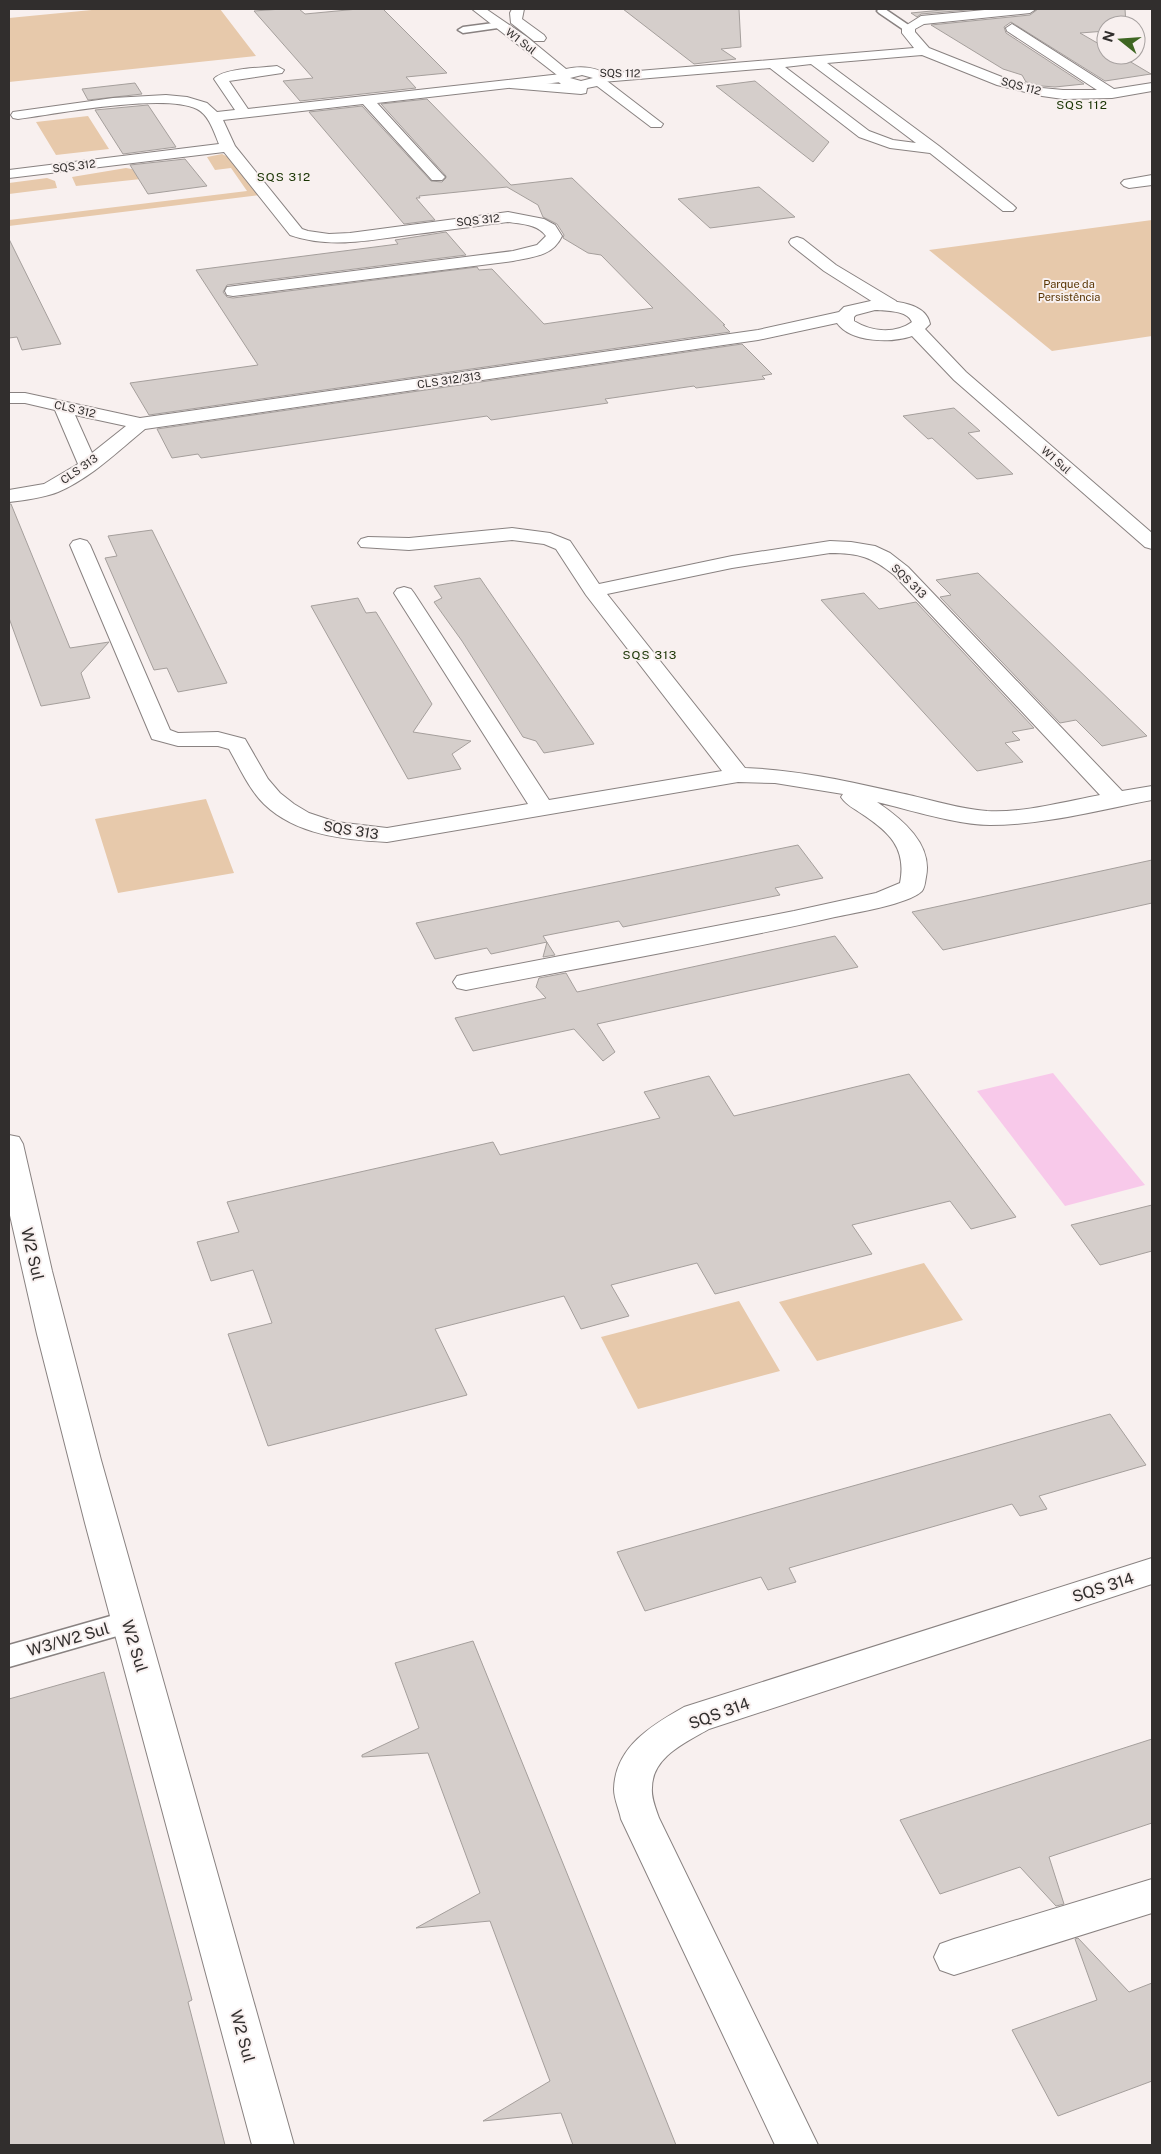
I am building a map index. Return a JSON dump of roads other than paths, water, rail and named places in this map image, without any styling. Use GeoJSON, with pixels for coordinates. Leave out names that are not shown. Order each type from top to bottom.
{"type":"FeatureCollection","features":[{"type":"Feature","properties":{"kind":"street","name":"W1 Sul"},"geometry":{"type":"LineString","coordinates":[[478,9],[580,78],[623,100],[656,124]]}},
{"type":"Feature","properties":{"kind":"street"},"geometry":{"type":"LineString","coordinates":[[488,9],[502,9]]}},
{"type":"Feature","properties":{"kind":"street","name":"W1 Sul"},"geometry":{"type":"LineString","coordinates":[[518,9],[516,20],[557,51]]}},
{"type":"Feature","properties":{"kind":"street"},"geometry":{"type":"LineString","coordinates":[[908,28],[921,20],[1030,9]]}},
{"type":"Feature","properties":{"kind":"street","name":"SQS 112"},"geometry":{"type":"LineString","coordinates":[[908,28],[909,33],[924,51],[966,70],[1022,89],[1082,95],[1112,94],[1152,87]]}},
{"type":"Feature","properties":{"kind":"street"},"geometry":{"type":"LineString","coordinates":[[1012,28],[1112,94]]}},
{"type":"Feature","properties":{"kind":"street","name":"SQS 112"},"geometry":{"type":"LineString","coordinates":[[580,78],[924,51]]}},
{"type":"Feature","properties":{"kind":"street"},"geometry":{"type":"LineString","coordinates":[[815,61],[934,149],[1008,208]]}},
{"type":"Feature","properties":{"kind":"street","name":"W1 Sul"},"geometry":{"type":"LineString","coordinates":[[570,62],[580,78]]}},
{"type":"Feature","properties":{"kind":"street"},"geometry":{"type":"LineString","coordinates":[[773,64],[864,134],[890,144],[934,149]]}},
{"type":"Feature","properties":{"kind":"street"},"geometry":{"type":"LineString","coordinates":[[244,113],[221,79],[228,76],[277,70]]}},
{"type":"Feature","properties":{"kind":"street"},"geometry":{"type":"LineString","coordinates":[[514,84],[580,78]]}},
{"type":"Feature","properties":{"kind":"street"},"geometry":{"type":"LineString","coordinates":[[514,84],[580,78]]}},
{"type":"Feature","properties":{"kind":"street"},"geometry":{"type":"LineString","coordinates":[[18,115],[151,99],[188,102],[203,106],[214,116],[497,85],[580,78]]}},
{"type":"Feature","properties":{"kind":"street"},"geometry":{"type":"LineString","coordinates":[[366,100],[437,177]]}},
{"type":"Feature","properties":{"kind":"street","name":"SQS 312"},"geometry":{"type":"LineString","coordinates":[[214,116],[228,147],[296,232],[310,237],[350,238],[508,217],[538,222],[549,228],[554,236],[552,244],[541,250],[513,256],[233,290]]}},
{"type":"Feature","properties":{"kind":"street","name":"SQS 312"},"geometry":{"type":"LineString","coordinates":[[9,174],[228,147]]}},
{"type":"Feature","properties":{"kind":"street"},"geometry":{"type":"LineString","coordinates":[[1130,183],[1152,180]]}},
{"type":"Feature","properties":{"kind":"street"},"geometry":{"type":"LineString","coordinates":[[797,242],[830,268],[890,306],[904,308],[914,313],[920,318],[921,324],[915,329]]}},
{"type":"Feature","properties":{"kind":"street"},"geometry":{"type":"LineString","coordinates":[[830,268],[848,314]]}},
{"type":"Feature","properties":{"kind":"street","name":"CLS 312/313"},"geometry":{"type":"LineString","coordinates":[[140,424],[758,335],[848,314],[868,306],[890,306]]}},
{"type":"Feature","properties":{"kind":"street","name":"W1 Sul"},"geometry":{"type":"LineString","coordinates":[[848,314],[846,322],[853,328],[873,334],[912,351],[960,376]]}},
{"type":"Feature","properties":{"kind":"street","name":"W1 Sul"},"geometry":{"type":"LineString","coordinates":[[915,329],[960,376],[1152,543]]}},
{"type":"Feature","properties":{"kind":"street","name":"CLS 312/313"},"geometry":{"type":"LineString","coordinates":[[758,335],[906,333],[915,329]]}},
{"type":"Feature","properties":{"kind":"street","name":"CLS 312"},"geometry":{"type":"LineString","coordinates":[[9,398],[25,398],[140,424]]}},
{"type":"Feature","properties":{"kind":"street"},"geometry":{"type":"LineString","coordinates":[[62,406],[88,464]]}},
{"type":"Feature","properties":{"kind":"street","name":"CLS 313"},"geometry":{"type":"LineString","coordinates":[[9,496],[50,488],[77,473],[140,424]]}},
{"type":"Feature","properties":{"kind":"street"},"geometry":{"type":"LineString","coordinates":[[368,543],[409,544],[512,534],[550,539],[563,545],[593,591],[738,774]]}},
{"type":"Feature","properties":{"kind":"street","name":"SQS 313"},"geometry":{"type":"LineString","coordinates":[[80,545],[160,734],[173,738],[221,739],[237,744],[260,785],[280,805],[308,821],[326,828],[352,833],[387,835],[738,774],[775,776],[837,786],[951,812],[988,818],[1024,816],[1152,793]]}},
{"type":"Feature","properties":{"kind":"street","name":"SQS 313"},"geometry":{"type":"LineString","coordinates":[[593,591],[732,560],[822,547],[842,547],[872,552],[883,556],[901,571],[1117,800]]}},
{"type":"Feature","properties":{"kind":"street"},"geometry":{"type":"LineString","coordinates":[[404,593],[543,809]]}},
{"type":"Feature","properties":{"kind":"street","name":"SQS 313"},"geometry":{"type":"LineString","coordinates":[[466,982],[794,919],[884,899],[912,887],[917,874],[916,863],[901,831],[882,815],[837,786]]}},
{"type":"Feature","properties":{"kind":"street","name":"W2 Sul"},"geometry":{"type":"LineString","coordinates":[[9,1144],[12,1177],[46,1314],[128,1622],[273,2145]]}},
{"type":"Feature","properties":{"kind":"street","name":"SQS 314"},"geometry":{"type":"LineString","coordinates":[[797,2145],[640,1819],[633,1789],[637,1765],[651,1747],[697,1718],[1152,1572]]}},
{"type":"Feature","properties":{"kind":"street"},"geometry":{"type":"LineString","coordinates":[[954,1957],[1152,1896]]}},
{"type":"Feature","properties":{"kind":"lane"},"geometry":{"type":"LineString","coordinates":[[882,11],[908,28]]}},
{"type":"Feature","properties":{"kind":"lane"},"geometry":{"type":"LineString","coordinates":[[463,30],[501,25]]}},
{"type":"Feature","properties":{"kind":"lane","name":"W3/W2 Sul"},"geometry":{"type":"LineString","coordinates":[[9,1656],[128,1622]]}},
{"type":"Feature","properties":{"kind":"district","name":"SQS 112"},"geometry":{"type":"Point","coordinates":[1082,105]}},
{"type":"Feature","properties":{"kind":"district","name":"SQS 312"},"geometry":{"type":"Point","coordinates":[284,177]}},
{"type":"Feature","properties":{"kind":"district","name":"SQS 313"},"geometry":{"type":"Point","coordinates":[650,655]}},
{"type":"Feature","properties":{"kind":"park label","name":"Parque da Persistência"},"geometry":{"type":"Point","coordinates":[1069,290]}}]}
